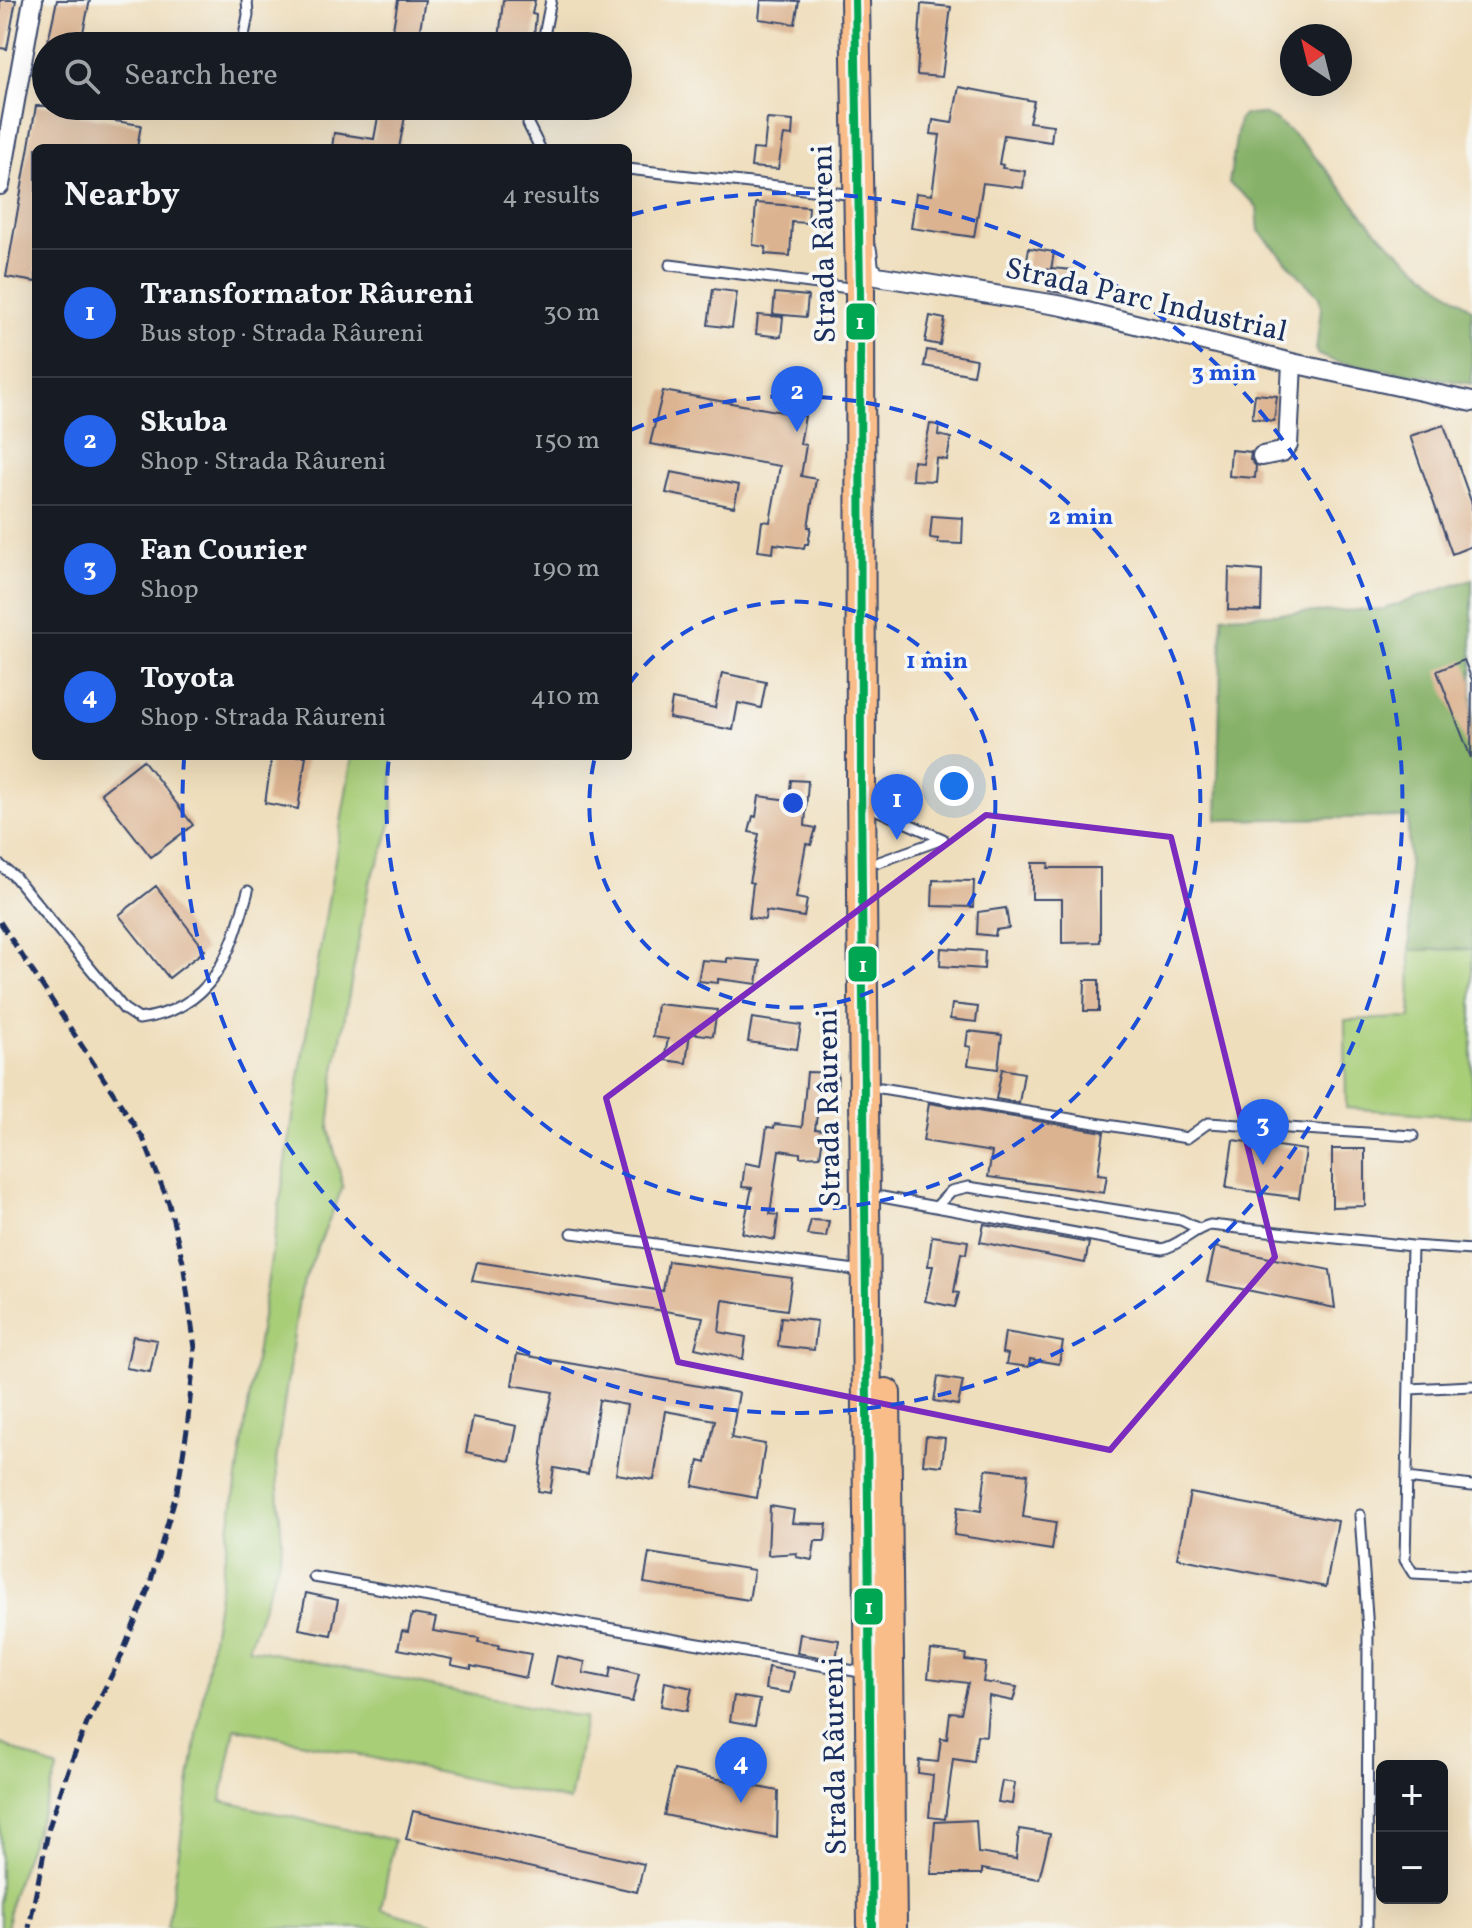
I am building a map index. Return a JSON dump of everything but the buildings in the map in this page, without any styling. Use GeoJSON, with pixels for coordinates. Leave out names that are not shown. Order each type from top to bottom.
{"type":"FeatureCollection","features":[{"type":"Feature","properties":{"kind":"main road","name":"Strada Râureni"},"geometry":{"type":"LineString","coordinates":[[855,0],[858,203],[869,283],[860,348],[872,1928]]}},
{"type":"Feature","properties":{"kind":"main road","name":"Strada Râureni"},"geometry":{"type":"LineString","coordinates":[[874,0],[869,283],[893,1928]]}},
{"type":"Feature","properties":{"kind":"street"},"geometry":{"type":"LineString","coordinates":[[0,185],[33,0]]}},
{"type":"Feature","properties":{"kind":"street","name":"Strada Parc Industrial"},"geometry":{"type":"LineString","coordinates":[[869,283],[1063,306],[1292,363],[1472,402]]}},
{"type":"Feature","properties":{"kind":"street"},"geometry":{"type":"LineString","coordinates":[[1262,456],[1282,452],[1288,445],[1292,363]]}},
{"type":"Feature","properties":{"kind":"lane"},"geometry":{"type":"LineString","coordinates":[[245,32],[247,0]]}},
{"type":"Feature","properties":{"kind":"lane"},"geometry":{"type":"LineString","coordinates":[[545,32],[551,0]]}},
{"type":"Feature","properties":{"kind":"lane"},"geometry":{"type":"LineString","coordinates":[[529,120],[538,144]]}},
{"type":"Feature","properties":{"kind":"lane"},"geometry":{"type":"LineString","coordinates":[[632,170],[858,203]]}},
{"type":"Feature","properties":{"kind":"lane"},"geometry":{"type":"LineString","coordinates":[[670,265],[869,283]]}},
{"type":"Feature","properties":{"kind":"lane"},"geometry":{"type":"LineString","coordinates":[[879,811],[943,839],[879,862]]}},
{"type":"Feature","properties":{"kind":"lane"},"geometry":{"type":"LineString","coordinates":[[0,865],[15,877],[117,1000],[139,1019],[159,1017],[186,1005],[217,976],[239,923],[248,891]]}},
{"type":"Feature","properties":{"kind":"lane"},"geometry":{"type":"LineString","coordinates":[[881,1088],[1187,1138],[1208,1123],[1413,1136]]}},
{"type":"Feature","properties":{"kind":"lane"},"geometry":{"type":"LineString","coordinates":[[937,1206],[951,1191],[968,1187],[1181,1220],[1197,1228]]}},
{"type":"Feature","properties":{"kind":"lane"},"geometry":{"type":"LineString","coordinates":[[882,1197],[1162,1249],[1177,1246],[1197,1228],[1210,1225],[1472,1250]]}},
{"type":"Feature","properties":{"kind":"lane"},"geometry":{"type":"LineString","coordinates":[[572,1233],[865,1272]]}},
{"type":"Feature","properties":{"kind":"lane"},"geometry":{"type":"LineString","coordinates":[[1412,1246],[1405,1560],[1413,1573],[1472,1576]]}},
{"type":"Feature","properties":{"kind":"lane"},"geometry":{"type":"LineString","coordinates":[[1409,1389],[1472,1386]]}},
{"type":"Feature","properties":{"kind":"lane"},"geometry":{"type":"LineString","coordinates":[[1407,1478],[1472,1486]]}},
{"type":"Feature","properties":{"kind":"lane"},"geometry":{"type":"LineString","coordinates":[[1360,1515],[1368,1631],[1367,1928]]}},
{"type":"Feature","properties":{"kind":"lane"},"geometry":{"type":"LineString","coordinates":[[314,1577],[869,1674]]}},
{"type":"Feature","properties":{"kind":"highlighted area"},"geometry":{"type":"Polygon","coordinates":[[[986,815],[1171,837],[1275,1257],[1110,1450],[678,1362],[606,1098],[986,815]]]}},
{"type":"Feature","properties":{"kind":"green space"},"geometry":{"type":"Polygon","coordinates":[[[1262,114],[1292,133],[1307,148],[1388,242],[1472,309],[1472,384],[1337,362],[1318,355],[1319,297],[1259,231],[1257,208],[1253,202],[1229,183],[1239,120],[1244,115],[1262,114]]]}},
{"type":"Feature","properties":{"kind":"green space"},"geometry":{"type":"Polygon","coordinates":[[[1472,579],[1472,949],[1410,950],[1408,817],[1217,820],[1222,616],[1384,609],[1472,579]]]}},
{"type":"Feature","properties":{"kind":"green space"},"geometry":{"type":"Polygon","coordinates":[[[351,760],[392,760],[393,817],[369,883],[335,1071],[329,1129],[343,1186],[300,1291],[276,1461],[282,1544],[248,1648],[585,1718],[570,1801],[235,1728],[221,1801],[394,1840],[381,1909],[444,1928],[167,1928],[351,760]]]}},
{"type":"Feature","properties":{"kind":"green space"},"geometry":{"type":"Polygon","coordinates":[[[1472,949],[1472,1117],[1346,1108],[1345,1020],[1411,1018],[1410,950],[1472,949]]]}},
{"type":"Feature","properties":{"kind":"green space"},"geometry":{"type":"Polygon","coordinates":[[[0,1743],[58,1769],[12,1895],[7,1928],[0,1928],[0,1743]]]}},
{"type":"Feature","properties":{"kind":"railway"},"geometry":{"type":"LineString","coordinates":[[0,922],[143,1138],[169,1204],[183,1262],[195,1348],[177,1491],[149,1587],[120,1659],[88,1721],[68,1770],[49,1827],[29,1928]]}},
{"type":"Feature","properties":{"kind":"transit line","name":"1"},"geometry":{"type":"LineString","coordinates":[[855,0],[860,290],[861,788],[872,1928]]}},
{"type":"Feature","properties":{"kind":"place","name":"Skuba"},"geometry":{"type":"Point","coordinates":[797,432]}},
{"type":"Feature","properties":{"kind":"place","name":"Transformator Râureni"},"geometry":{"type":"Point","coordinates":[897,840]}},
{"type":"Feature","properties":{"kind":"place","name":"Fan Courier"},"geometry":{"type":"Point","coordinates":[1263,1165]}},
{"type":"Feature","properties":{"kind":"place","name":"Toyota"},"geometry":{"type":"Point","coordinates":[741,1803]}}]}
